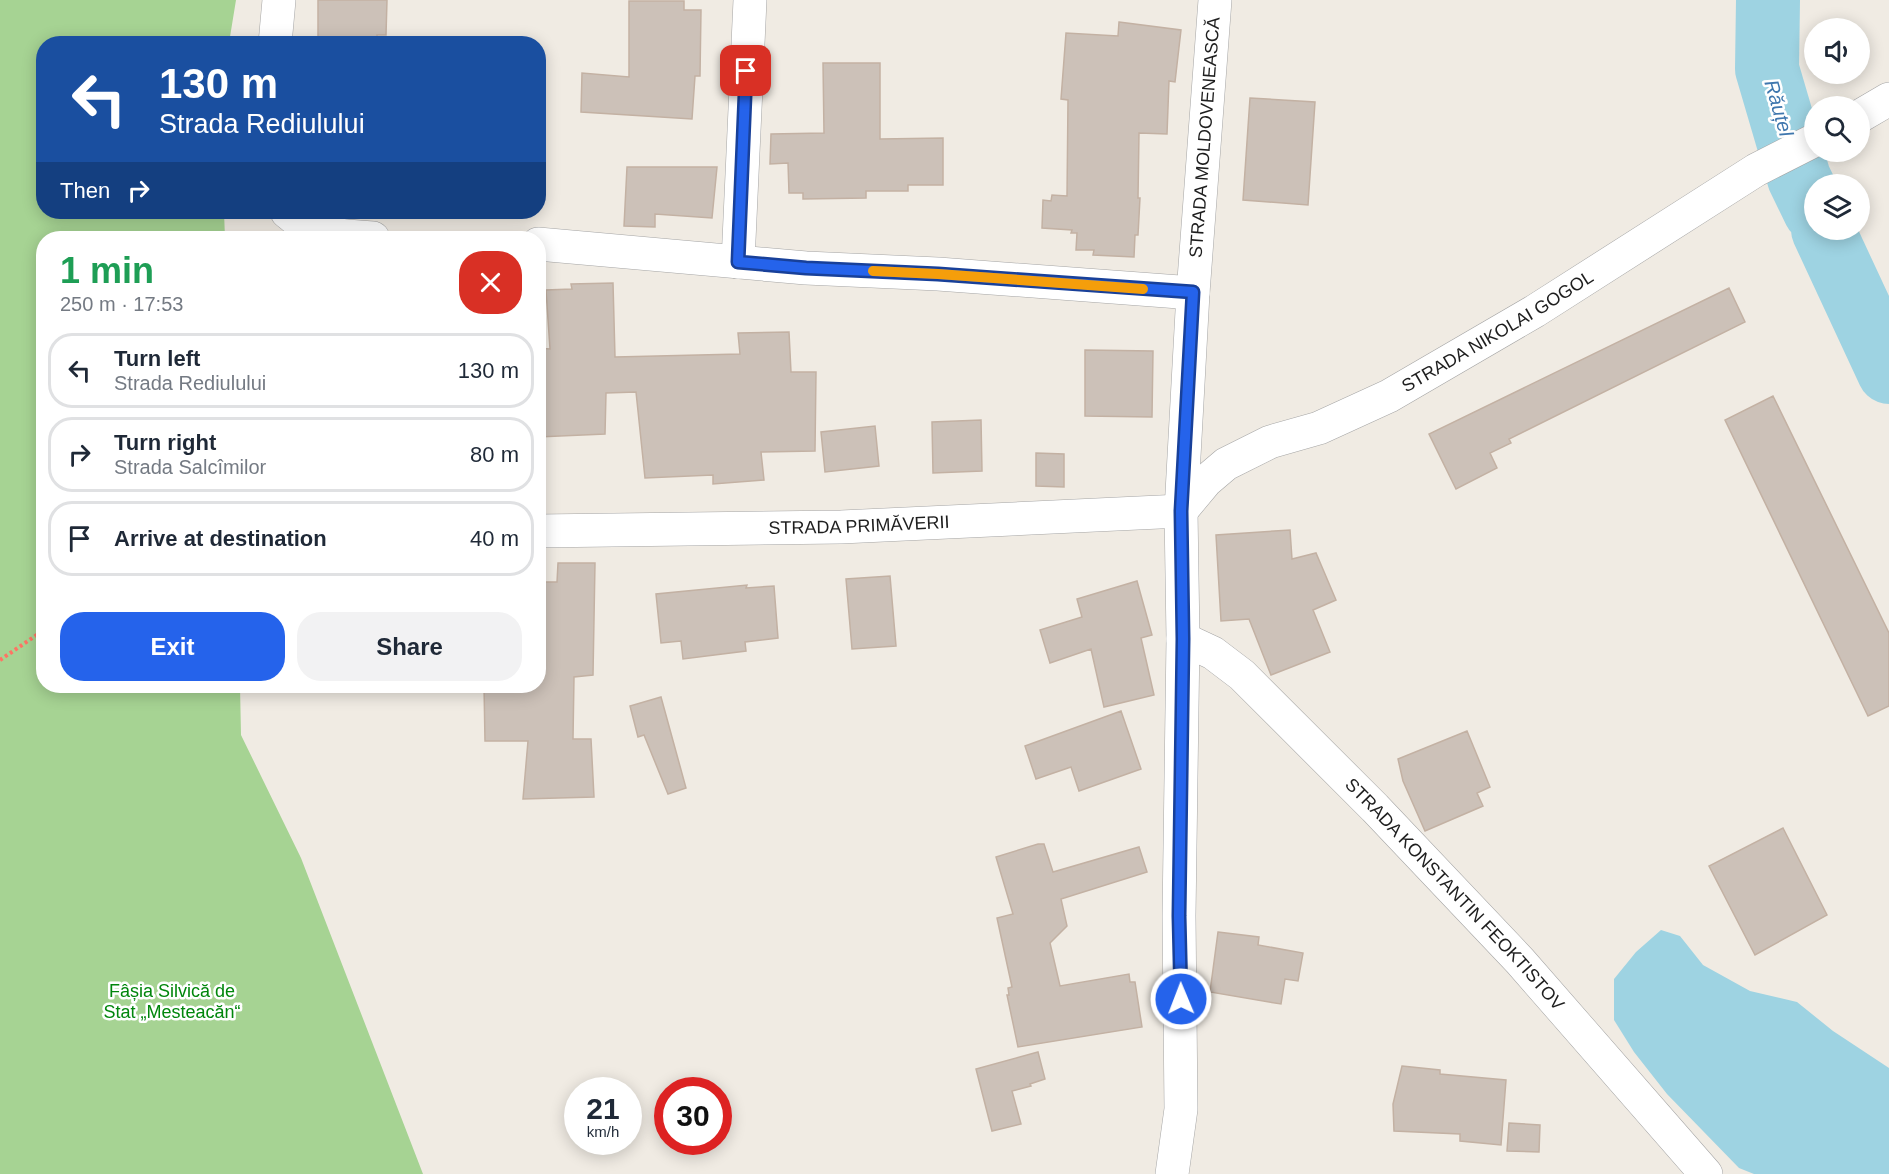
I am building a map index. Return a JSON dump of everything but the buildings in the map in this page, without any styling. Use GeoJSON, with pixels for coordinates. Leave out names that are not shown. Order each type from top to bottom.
{"type":"FeatureCollection","features":[{"type":"Feature","properties":{"kind":"street"},"geometry":{"type":"LineString","coordinates":[[276,36],[279,0]]}},
{"type":"Feature","properties":{"kind":"street"},"geometry":{"type":"LineString","coordinates":[[738,262],[750,0]]}},
{"type":"Feature","properties":{"kind":"street","name":"STRADA MOLDOVENEASCĂ"},"geometry":{"type":"LineString","coordinates":[[1172,1174],[1181,1109],[1179,916],[1183,639],[1181,511],[1193,292],[1215,0]]}},
{"type":"Feature","properties":{"kind":"street"},"geometry":{"type":"LineString","coordinates":[[1870,110],[1889,99]]}},
{"type":"Feature","properties":{"kind":"street","name":"STRADA NIKOLAI GOGOL"},"geometry":{"type":"LineString","coordinates":[[1181,511],[1206,481],[1226,464],[1270,442],[1318,428],[1389,396],[1535,311],[1756,170],[1804,146]]}},
{"type":"Feature","properties":{"kind":"street"},"geometry":{"type":"LineString","coordinates":[[296,219],[312,229],[326,231]]}},
{"type":"Feature","properties":{"kind":"street"},"geometry":{"type":"LineString","coordinates":[[546,245],[806,268],[938,274],[1193,292]]}},
{"type":"Feature","properties":{"kind":"street","name":"STRADA PRIMĂVERII"},"geometry":{"type":"LineString","coordinates":[[546,531],[841,527],[1181,511]]}},
{"type":"Feature","properties":{"kind":"street","name":"STRADA KONSTANTIN FEOKTISTOV"},"geometry":{"type":"LineString","coordinates":[[1183,639],[1213,653],[1242,675],[1375,808],[1520,961],[1706,1174]]}},
{"type":"Feature","properties":{"kind":"path"},"geometry":{"type":"LineString","coordinates":[[0,660],[36,635]]}},
{"type":"Feature","properties":{"kind":"green space","name":"Fâșia Silvică de Stat „Mesteacăn“"},"geometry":{"type":"Polygon","coordinates":[[[0,0],[236,0],[230,36],[36,36],[36,219],[224,219],[225,231],[36,231],[36,693],[240,693],[241,735],[301,858],[423,1174],[0,1174],[0,0]]]}},
{"type":"Feature","properties":{"kind":"water"},"geometry":{"type":"Polygon","coordinates":[[[1661,930],[1680,936],[1703,965],[1750,991],[1797,1002],[1833,1031],[1889,1068],[1889,1174],[1754,1174],[1739,1168],[1667,1094],[1634,1052],[1614,1020],[1614,979],[1636,952],[1661,930]]]}},
{"type":"Feature","properties":{"kind":"waterway","name":"Răuțel"},"geometry":{"type":"LineString","coordinates":[[1768,0],[1767,69],[1804,188]]}},
{"type":"Feature","properties":{"kind":"waterway","name":"Răuțel"},"geometry":{"type":"LineString","coordinates":[[1828,240],[1889,372]]}},
{"type":"Feature","properties":{"kind":"slow traffic"},"geometry":{"type":"LineString","coordinates":[[873,271],[1143,289]]}},
{"type":"Feature","properties":{"kind":"route"},"geometry":{"type":"LineString","coordinates":[[746,71],[738,262],[1193,292],[1181,511],[1183,639],[1179,916],[1181,999]]}}]}
